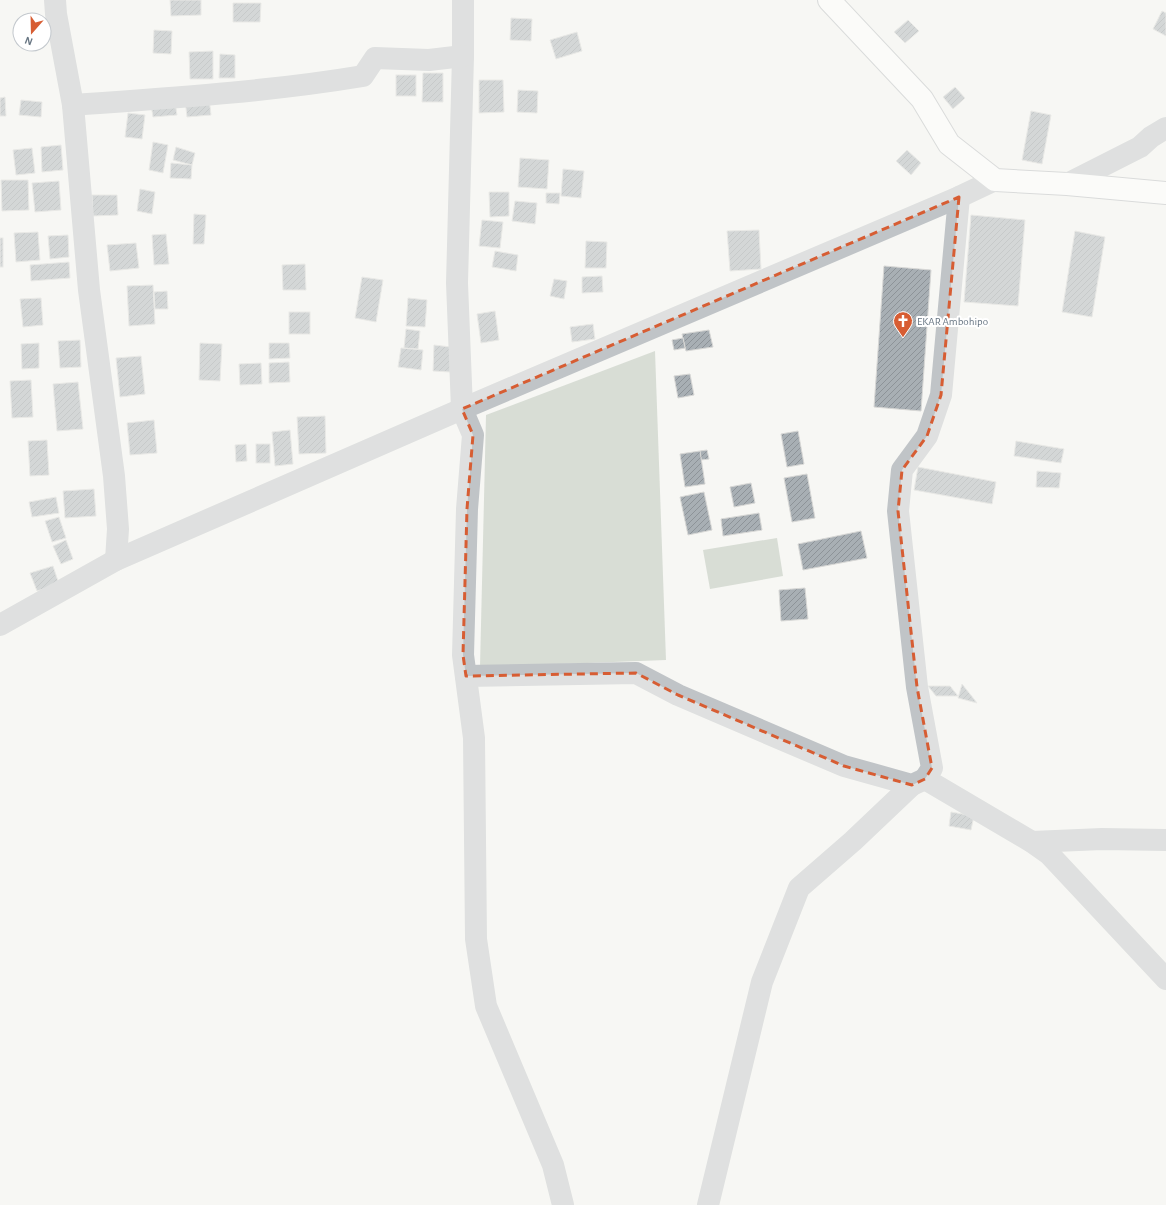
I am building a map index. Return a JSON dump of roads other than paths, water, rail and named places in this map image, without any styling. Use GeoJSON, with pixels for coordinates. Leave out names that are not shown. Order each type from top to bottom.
{"type":"FeatureCollection","features":[{"type":"Feature","properties":{"kind":"main road"},"geometry":{"type":"LineString","coordinates":[[829,0],[922,100],[949,144],[995,180],[1067,184],[1166,193]]}},
{"type":"Feature","properties":{"kind":"street"},"geometry":{"type":"LineString","coordinates":[[55,0],[56,14],[73,105],[89,290],[114,476],[118,529],[116,560]]}},
{"type":"Feature","properties":{"kind":"street"},"geometry":{"type":"LineString","coordinates":[[463,0],[457,283],[462,408],[473,435],[466,509],[463,655],[474,738],[476,939],[486,1006],[553,1165],[564,1205]]}},
{"type":"Feature","properties":{"kind":"street"},"geometry":{"type":"LineString","coordinates":[[73,105],[221,95],[314,84],[363,76],[374,58],[429,60],[463,56]]}},
{"type":"Feature","properties":{"kind":"street"},"geometry":{"type":"LineString","coordinates":[[1067,184],[1140,147],[1151,137],[1166,128]]}},
{"type":"Feature","properties":{"kind":"street"},"geometry":{"type":"LineString","coordinates":[[0,625],[116,560],[462,408],[959,197],[995,180]]}},
{"type":"Feature","properties":{"kind":"street"},"geometry":{"type":"LineString","coordinates":[[708,1205],[762,982],[798,888],[919,782],[932,768],[917,687],[898,511],[902,470],[927,436],[941,395],[959,197]]}},
{"type":"Feature","properties":{"kind":"street"},"geometry":{"type":"LineString","coordinates":[[466,676],[636,672],[678,695],[844,766],[919,782],[1032,842],[1050,854],[1166,979]]}},
{"type":"Feature","properties":{"kind":"street"},"geometry":{"type":"LineString","coordinates":[[1032,842],[1102,839],[1166,840]]}},
{"type":"Feature","properties":{"kind":"place","name":"EKAR Ambohipo"},"geometry":{"type":"Point","coordinates":[903,338]}}]}
